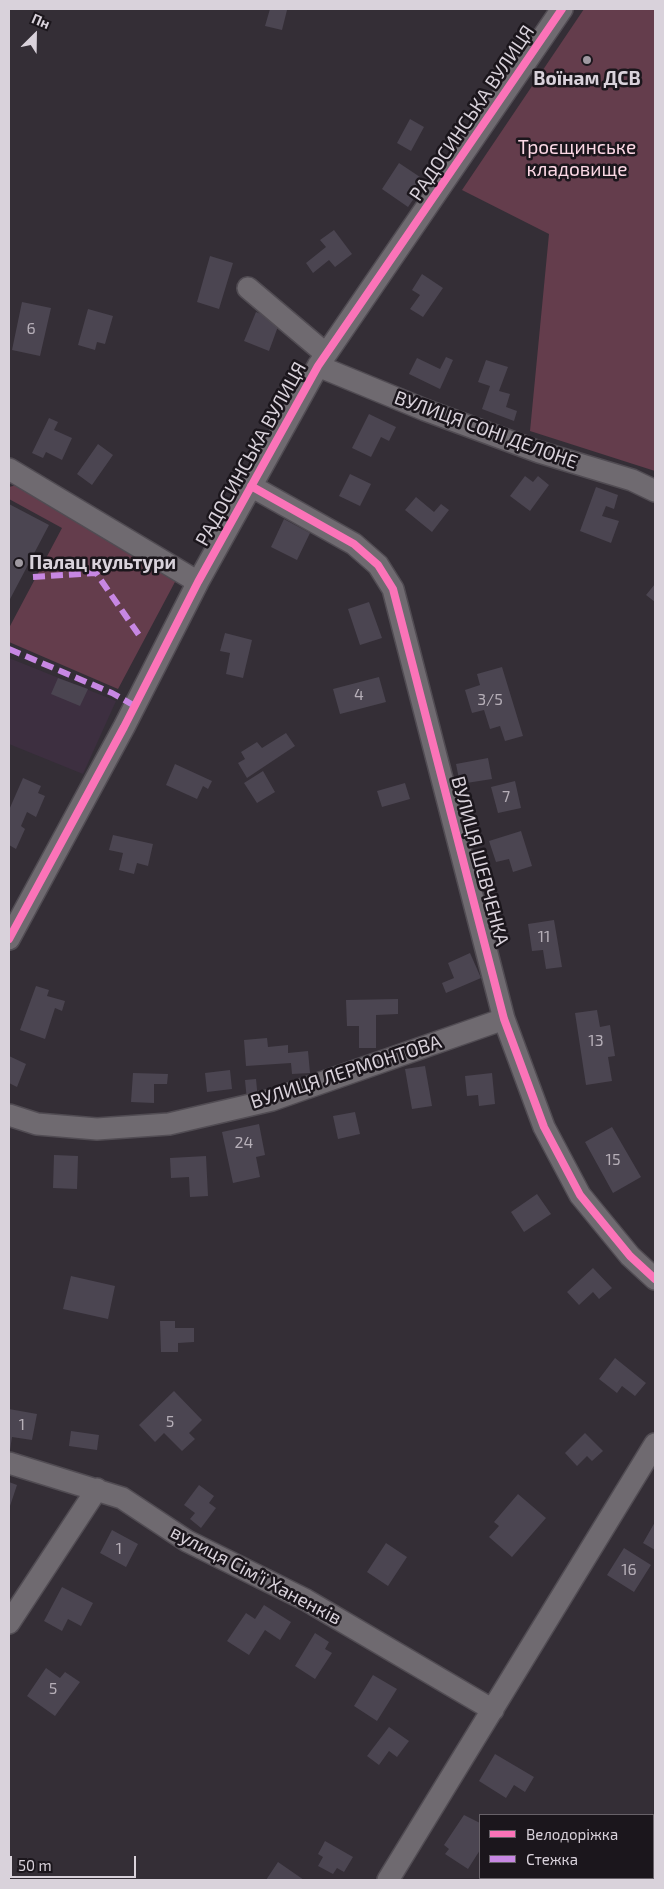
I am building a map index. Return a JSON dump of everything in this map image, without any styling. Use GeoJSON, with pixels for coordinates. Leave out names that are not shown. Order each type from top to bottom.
{"type":"FeatureCollection","features":[{"type":"Feature","properties":{"kind":"street","name":"РАДОСИНСЬКА ВУЛИЦЯ"},"geometry":{"type":"LineString","coordinates":[[9,938],[120,736],[198,582],[322,360],[562,9]]}},
{"type":"Feature","properties":{"kind":"street","name":"ВУЛИЦЯ СОНІ ДЕЛОНЕ"},"geometry":{"type":"LineString","coordinates":[[248,288],[322,360],[424,410],[539,452],[632,480],[655,491]]}},
{"type":"Feature","properties":{"kind":"street"},"geometry":{"type":"LineString","coordinates":[[9,469],[198,582]]}},
{"type":"Feature","properties":{"kind":"street","name":"ВУЛИЦЯ ШЕВЧЕНКА"},"geometry":{"type":"LineString","coordinates":[[251,486],[354,544],[378,565],[393,589],[504,1018],[544,1127],[580,1195],[630,1256],[655,1279]]}},
{"type":"Feature","properties":{"kind":"street","name":"ВУЛИЦЯ ЛЕРМОНТОВА"},"geometry":{"type":"LineString","coordinates":[[9,1115],[37,1124],[97,1129],[169,1124],[272,1100],[504,1018]]}},
{"type":"Feature","properties":{"kind":"street"},"geometry":{"type":"LineString","coordinates":[[388,1880],[653,1456]]}},
{"type":"Feature","properties":{"kind":"street","name":"вулиця Сімʼї Ханенків"},"geometry":{"type":"LineString","coordinates":[[9,1463],[122,1498],[187,1540],[306,1600],[493,1710]]}},
{"type":"Feature","properties":{"kind":"street"},"geometry":{"type":"LineString","coordinates":[[9,1623],[97,1489]]}},
{"type":"Feature","properties":{"kind":"shaded area"},"geometry":{"type":"Polygon","coordinates":[[[9,658],[116,701],[83,774],[9,744],[9,658]]]}},
{"type":"Feature","properties":{"kind":"green space","name":"Троєщинське кладовище"},"geometry":{"type":"Polygon","coordinates":[[[584,9],[655,9],[655,471],[530,431],[549,234],[462,190],[584,9]]]}},
{"type":"Feature","properties":{"kind":"green space"},"geometry":{"type":"Polygon","coordinates":[[[17,485],[176,580],[118,689],[9,642],[9,628],[62,528],[9,499],[9,487],[17,485]]]}},
{"type":"Feature","properties":{"kind":"building"},"geometry":{"type":"Polygon","coordinates":[[[270,9],[287,10],[282,30],[265,26],[270,9]]]}},
{"type":"Feature","properties":{"kind":"building"},"geometry":{"type":"Polygon","coordinates":[[[410,119],[424,127],[411,151],[397,143],[410,119]]]}},
{"type":"Feature","properties":{"kind":"building"},"geometry":{"type":"Polygon","coordinates":[[[399,163],[426,181],[408,207],[382,189],[399,163]]]}},
{"type":"Feature","properties":{"kind":"building"},"geometry":{"type":"Polygon","coordinates":[[[334,230],[352,254],[335,267],[329,260],[313,273],[306,263],[326,247],[320,240],[334,230]]]}},
{"type":"Feature","properties":{"kind":"building"},"geometry":{"type":"Polygon","coordinates":[[[210,256],[233,263],[219,309],[197,302],[210,256]]]}},
{"type":"Feature","properties":{"kind":"building"},"geometry":{"type":"Polygon","coordinates":[[[422,274],[443,288],[423,317],[410,309],[420,295],[412,290],[422,274]]]}},
{"type":"Feature","properties":{"kind":"building"},"geometry":{"type":"Polygon","coordinates":[[[22,302],[51,308],[40,356],[12,350],[22,302]]]}},
{"type":"Feature","properties":{"kind":"building"},"geometry":{"type":"Polygon","coordinates":[[[88,309],[113,316],[105,344],[97,342],[95,350],[78,345],[88,309]]]}},
{"type":"Feature","properties":{"kind":"building"},"geometry":{"type":"Polygon","coordinates":[[[256,312],[280,321],[269,351],[244,341],[256,312]]]}},
{"type":"Feature","properties":{"kind":"building"},"geometry":{"type":"Polygon","coordinates":[[[446,357],[453,360],[440,389],[409,374],[417,358],[440,369],[446,357]]]}},
{"type":"Feature","properties":{"kind":"building"},"geometry":{"type":"Polygon","coordinates":[[[486,360],[508,367],[499,391],[510,394],[506,407],[517,411],[514,421],[482,409],[490,386],[478,382],[486,360]]]}},
{"type":"Feature","properties":{"kind":"building"},"geometry":{"type":"Polygon","coordinates":[[[369,414],[396,427],[389,441],[381,437],[371,457],[352,448],[369,414]]]}},
{"type":"Feature","properties":{"kind":"building"},"geometry":{"type":"Polygon","coordinates":[[[49,418],[58,422],[54,430],[72,438],[62,460],[46,452],[43,458],[32,453],[49,418]]]}},
{"type":"Feature","properties":{"kind":"building"},"geometry":{"type":"Polygon","coordinates":[[[98,444],[113,455],[92,485],[77,474],[98,444]]]}},
{"type":"Feature","properties":{"kind":"building"},"geometry":{"type":"Polygon","coordinates":[[[350,474],[371,484],[360,506],[339,496],[350,474]]]}},
{"type":"Feature","properties":{"kind":"building"},"geometry":{"type":"Polygon","coordinates":[[[525,476],[533,482],[538,476],[549,485],[530,511],[510,496],[525,476]]]}},
{"type":"Feature","properties":{"kind":"building"},"geometry":{"type":"Polygon","coordinates":[[[596,487],[618,495],[614,509],[606,506],[602,516],[619,521],[611,543],[580,531],[596,487]]]}},
{"type":"Feature","properties":{"kind":"building"},"geometry":{"type":"Polygon","coordinates":[[[416,497],[434,512],[441,504],[449,510],[432,532],[405,510],[416,497]]]}},
{"type":"Feature","properties":{"kind":"building","name":"Палац культури"},"geometry":{"type":"Polygon","coordinates":[[[9,504],[49,525],[9,601],[9,504]]]}},
{"type":"Feature","properties":{"kind":"building"},"geometry":{"type":"Polygon","coordinates":[[[284,519],[310,533],[297,560],[271,547],[284,519]]]}},
{"type":"Feature","properties":{"kind":"building"},"geometry":{"type":"Polygon","coordinates":[[[655,584],[655,602],[646,595],[655,584]]]}},
{"type":"Feature","properties":{"kind":"building"},"geometry":{"type":"Polygon","coordinates":[[[369,602],[382,638],[360,645],[348,609],[369,602]]]}},
{"type":"Feature","properties":{"kind":"building"},"geometry":{"type":"Polygon","coordinates":[[[225,633],[252,640],[243,678],[226,674],[230,653],[220,651],[225,633]]]}},
{"type":"Feature","properties":{"kind":"building"},"geometry":{"type":"Polygon","coordinates":[[[502,667],[523,736],[505,741],[500,726],[490,729],[484,710],[472,713],[465,690],[480,685],[477,674],[502,667]]]}},
{"type":"Feature","properties":{"kind":"building"},"geometry":{"type":"Polygon","coordinates":[[[379,677],[386,702],[340,714],[333,689],[379,677]]]}},
{"type":"Feature","properties":{"kind":"building"},"geometry":{"type":"Polygon","coordinates":[[[58,678],[88,689],[80,706],[51,694],[58,678]]]}},
{"type":"Feature","properties":{"kind":"building"},"geometry":{"type":"Polygon","coordinates":[[[286,733],[295,746],[247,778],[238,763],[245,759],[241,752],[257,742],[262,748],[286,733]]]}},
{"type":"Feature","properties":{"kind":"building"},"geometry":{"type":"Polygon","coordinates":[[[488,758],[492,779],[460,784],[456,764],[488,758]]]}},
{"type":"Feature","properties":{"kind":"building"},"geometry":{"type":"Polygon","coordinates":[[[175,764],[212,781],[208,789],[203,786],[197,799],[166,785],[175,764]]]}},
{"type":"Feature","properties":{"kind":"building"},"geometry":{"type":"Polygon","coordinates":[[[263,771],[275,792],[257,803],[244,783],[263,771]]]}},
{"type":"Feature","properties":{"kind":"building"},"geometry":{"type":"Polygon","coordinates":[[[23,778],[41,786],[38,793],[45,796],[36,817],[27,812],[21,826],[25,829],[16,849],[9,845],[9,810],[23,778]]]}},
{"type":"Feature","properties":{"kind":"building"},"geometry":{"type":"Polygon","coordinates":[[[515,781],[521,808],[498,813],[491,787],[515,781]]]}},
{"type":"Feature","properties":{"kind":"building"},"geometry":{"type":"Polygon","coordinates":[[[405,783],[410,799],[382,807],[377,791],[405,783]]]}},
{"type":"Feature","properties":{"kind":"building"},"geometry":{"type":"Polygon","coordinates":[[[521,831],[532,866],[513,872],[509,859],[496,862],[489,841],[521,831]]]}},
{"type":"Feature","properties":{"kind":"building"},"geometry":{"type":"Polygon","coordinates":[[[113,835],[153,844],[148,866],[137,863],[134,874],[119,870],[123,853],[109,850],[113,835]]]}},
{"type":"Feature","properties":{"kind":"building"},"geometry":{"type":"Polygon","coordinates":[[[554,920],[562,967],[546,969],[543,950],[532,951],[528,924],[554,920]]]}},
{"type":"Feature","properties":{"kind":"building"},"geometry":{"type":"Polygon","coordinates":[[[470,953],[481,978],[446,993],[442,983],[454,978],[448,963],[470,953]]]}},
{"type":"Feature","properties":{"kind":"building"},"geometry":{"type":"Polygon","coordinates":[[[36,986],[49,990],[47,996],[65,1001],[62,1011],[55,1008],[45,1039],[20,1030],[36,986]]]}},
{"type":"Feature","properties":{"kind":"building"},"geometry":{"type":"Polygon","coordinates":[[[398,999],[398,1014],[376,1015],[376,1048],[359,1048],[359,1026],[347,1026],[346,1000],[398,999]]]}},
{"type":"Feature","properties":{"kind":"building"},"geometry":{"type":"Polygon","coordinates":[[[597,1010],[600,1027],[610,1025],[615,1056],[608,1057],[612,1081],[586,1085],[575,1013],[597,1010]]]}},
{"type":"Feature","properties":{"kind":"building"},"geometry":{"type":"Polygon","coordinates":[[[267,1038],[268,1047],[288,1045],[288,1053],[308,1051],[310,1073],[292,1074],[291,1063],[246,1066],[244,1040],[267,1038]]]}},
{"type":"Feature","properties":{"kind":"building"},"geometry":{"type":"Polygon","coordinates":[[[9,1056],[26,1064],[17,1087],[9,1083],[9,1056]]]}},
{"type":"Feature","properties":{"kind":"building"},"geometry":{"type":"Polygon","coordinates":[[[425,1066],[432,1106],[412,1109],[405,1069],[425,1066]]]}},
{"type":"Feature","properties":{"kind":"building"},"geometry":{"type":"Polygon","coordinates":[[[230,1070],[232,1089],[207,1092],[205,1073],[230,1070]]]}},
{"type":"Feature","properties":{"kind":"building"},"geometry":{"type":"Polygon","coordinates":[[[133,1073],[168,1074],[167,1084],[154,1084],[154,1103],[131,1102],[133,1073]]]}},
{"type":"Feature","properties":{"kind":"building"},"geometry":{"type":"Polygon","coordinates":[[[492,1073],[495,1104],[479,1106],[478,1095],[467,1096],[465,1076],[492,1073]]]}},
{"type":"Feature","properties":{"kind":"building"},"geometry":{"type":"Polygon","coordinates":[[[256,1079],[258,1100],[247,1101],[245,1080],[256,1079]]]}},
{"type":"Feature","properties":{"kind":"building"},"geometry":{"type":"Polygon","coordinates":[[[355,1112],[360,1134],[338,1139],[333,1116],[355,1112]]]}},
{"type":"Feature","properties":{"kind":"building"},"geometry":{"type":"Polygon","coordinates":[[[259,1124],[265,1155],[256,1157],[260,1177],[233,1183],[222,1132],[259,1124]]]}},
{"type":"Feature","properties":{"kind":"building"},"geometry":{"type":"Polygon","coordinates":[[[612,1127],[641,1177],[613,1193],[585,1142],[612,1127]]]}},
{"type":"Feature","properties":{"kind":"building"},"geometry":{"type":"Polygon","coordinates":[[[54,1155],[78,1156],[77,1189],[53,1188],[54,1155]]]}},
{"type":"Feature","properties":{"kind":"building"},"geometry":{"type":"Polygon","coordinates":[[[206,1156],[208,1196],[190,1197],[189,1177],[171,1178],[170,1158],[206,1156]]]}},
{"type":"Feature","properties":{"kind":"building"},"geometry":{"type":"Polygon","coordinates":[[[537,1194],[551,1214],[524,1232],[511,1212],[537,1194]]]}},
{"type":"Feature","properties":{"kind":"building"},"geometry":{"type":"Polygon","coordinates":[[[593,1268],[612,1288],[599,1299],[593,1292],[579,1305],[567,1292],[593,1268]]]}},
{"type":"Feature","properties":{"kind":"building"},"geometry":{"type":"Polygon","coordinates":[[[71,1276],[115,1286],[108,1319],[63,1309],[71,1276]]]}},
{"type":"Feature","properties":{"kind":"building"},"geometry":{"type":"Polygon","coordinates":[[[160,1321],[175,1321],[175,1328],[194,1328],[194,1342],[178,1343],[178,1352],[161,1352],[160,1321]]]}},
{"type":"Feature","properties":{"kind":"building"},"geometry":{"type":"Polygon","coordinates":[[[615,1358],[646,1383],[635,1396],[622,1386],[617,1393],[599,1379],[615,1358]]]}},
{"type":"Feature","properties":{"kind":"building"},"geometry":{"type":"Polygon","coordinates":[[[174,1391],[202,1420],[189,1433],[195,1439],[182,1451],[164,1433],[155,1442],[139,1425],[174,1391]]]}},
{"type":"Feature","properties":{"kind":"building"},"geometry":{"type":"Polygon","coordinates":[[[9,1409],[37,1414],[32,1440],[12,1437],[10,1450],[9,1409]]]}},
{"type":"Feature","properties":{"kind":"building"},"geometry":{"type":"Polygon","coordinates":[[[71,1431],[99,1435],[97,1450],[69,1446],[71,1431]]]}},
{"type":"Feature","properties":{"kind":"building"},"geometry":{"type":"Polygon","coordinates":[[[585,1433],[603,1451],[592,1461],[587,1456],[577,1466],[565,1453],[585,1433]]]}},
{"type":"Feature","properties":{"kind":"building"},"geometry":{"type":"Polygon","coordinates":[[[9,1482],[17,1485],[9,1509],[9,1482]]]}},
{"type":"Feature","properties":{"kind":"building"},"geometry":{"type":"Polygon","coordinates":[[[199,1485],[214,1496],[209,1503],[216,1508],[201,1528],[190,1519],[195,1513],[184,1505],[199,1485]]]}},
{"type":"Feature","properties":{"kind":"building"},"geometry":{"type":"Polygon","coordinates":[[[518,1494],[546,1518],[512,1557],[489,1537],[499,1526],[494,1522],[518,1494]]]}},
{"type":"Feature","properties":{"kind":"building"},"geometry":{"type":"Polygon","coordinates":[[[655,1522],[655,1550],[643,1543],[655,1522]]]}},
{"type":"Feature","properties":{"kind":"building"},"geometry":{"type":"Polygon","coordinates":[[[112,1530],[138,1544],[126,1567],[100,1553],[112,1530]]]}},
{"type":"Feature","properties":{"kind":"building"},"geometry":{"type":"Polygon","coordinates":[[[386,1543],[407,1557],[388,1586],[367,1572],[386,1543]]]}},
{"type":"Feature","properties":{"kind":"building"},"geometry":{"type":"Polygon","coordinates":[[[624,1548],[651,1565],[634,1592],[607,1575],[624,1548]]]}},
{"type":"Feature","properties":{"kind":"building"},"geometry":{"type":"Polygon","coordinates":[[[62,1587],[93,1603],[81,1626],[68,1619],[62,1631],[44,1621],[62,1587]]]}},
{"type":"Feature","properties":{"kind":"building"},"geometry":{"type":"Polygon","coordinates":[[[264,1605],[291,1622],[280,1640],[265,1630],[249,1655],[227,1641],[246,1613],[255,1619],[264,1605]]]}},
{"type":"Feature","properties":{"kind":"building"},"geometry":{"type":"Polygon","coordinates":[[[315,1633],[329,1642],[325,1649],[332,1653],[315,1679],[295,1666],[315,1633]]]}},
{"type":"Feature","properties":{"kind":"building"},"geometry":{"type":"Polygon","coordinates":[[[46,1668],[60,1678],[65,1672],[80,1682],[55,1716],[27,1696],[46,1668]]]}},
{"type":"Feature","properties":{"kind":"building"},"geometry":{"type":"Polygon","coordinates":[[[373,1675],[397,1689],[377,1721],[354,1706],[373,1675]]]}},
{"type":"Feature","properties":{"kind":"building"},"geometry":{"type":"Polygon","coordinates":[[[389,1727],[409,1741],[397,1757],[389,1751],[379,1765],[367,1756],[389,1727]]]}},
{"type":"Feature","properties":{"kind":"building"},"geometry":{"type":"Polygon","coordinates":[[[495,1754],[534,1777],[525,1792],[514,1785],[506,1798],[479,1781],[495,1754]]]}},
{"type":"Feature","properties":{"kind":"building"},"geometry":{"type":"Polygon","coordinates":[[[464,1815],[479,1822],[479,1852],[468,1869],[445,1854],[449,1849],[444,1845],[464,1815]]]}},
{"type":"Feature","properties":{"kind":"building"},"geometry":{"type":"Polygon","coordinates":[[[325,1841],[353,1857],[344,1872],[337,1868],[333,1874],[318,1866],[323,1857],[318,1854],[325,1841]]]}},
{"type":"Feature","properties":{"kind":"building"},"geometry":{"type":"Polygon","coordinates":[[[278,1862],[304,1880],[266,1880],[278,1862]]]}},
{"type":"Feature","properties":{"kind":"marked path"},"geometry":{"type":"LineString","coordinates":[[33,577],[96,573],[141,638]]}},
{"type":"Feature","properties":{"kind":"marked path"},"geometry":{"type":"LineString","coordinates":[[9,649],[112,693],[135,706]]}},
{"type":"Feature","properties":{"kind":"cycle path"},"geometry":{"type":"LineString","coordinates":[[9,939],[124,727],[198,582],[318,366],[562,9]]}},
{"type":"Feature","properties":{"kind":"cycle path"},"geometry":{"type":"LineString","coordinates":[[251,486],[354,544],[378,565],[393,589],[504,1019],[544,1127],[580,1195],[630,1256],[655,1279]]}},
{"type":"Feature","properties":{"kind":"place","name":"Воїнам ДСВ"},"geometry":{"type":"Point","coordinates":[587,60]}},
{"type":"Feature","properties":{"kind":"place","name":"Палац культури"},"geometry":{"type":"Point","coordinates":[19,563]}}]}
